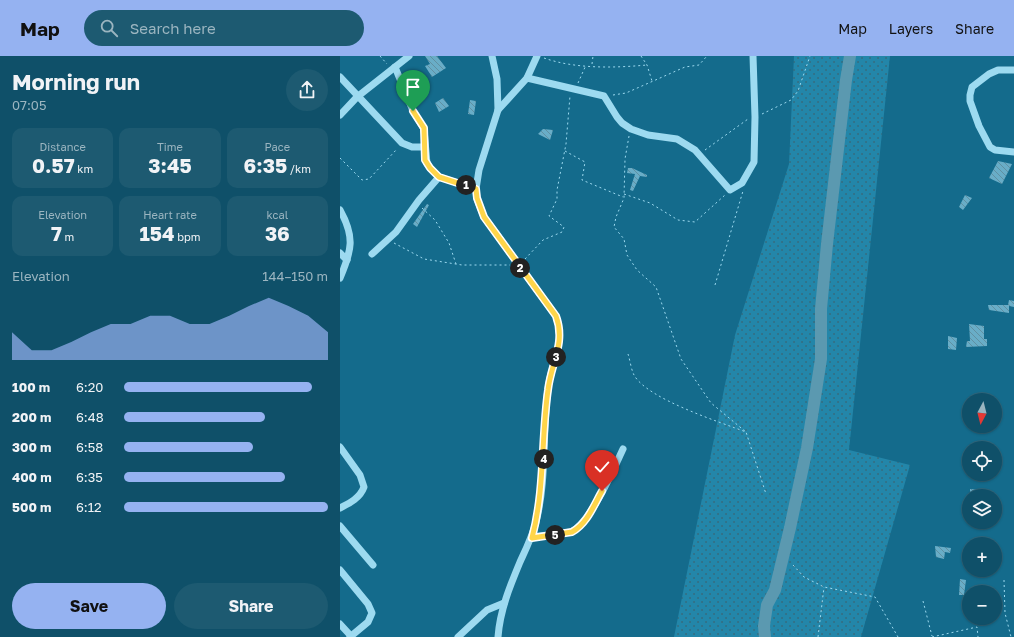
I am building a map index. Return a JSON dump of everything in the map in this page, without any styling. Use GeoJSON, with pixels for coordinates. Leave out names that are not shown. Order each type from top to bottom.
{"type":"FeatureCollection","features":[{"type":"Feature","properties":{"kind":"street"},"geometry":{"type":"LineString","coordinates":[[340,115],[357,97],[410,56]]}},
{"type":"Feature","properties":{"kind":"street"},"geometry":{"type":"LineString","coordinates":[[492,56],[497,78],[498,110],[479,170],[476,189],[477,198],[484,217],[518,266],[556,316],[560,332],[558,354],[548,389],[540,501],[532,538],[504,603],[498,637]]}},
{"type":"Feature","properties":{"kind":"street"},"geometry":{"type":"LineString","coordinates":[[498,110],[527,78],[538,56]]}},
{"type":"Feature","properties":{"kind":"street"},"geometry":{"type":"LineString","coordinates":[[527,78],[604,96],[617,117],[622,123],[631,129],[648,134],[677,139],[695,150],[730,190],[742,183],[754,162],[753,56]]}},
{"type":"Feature","properties":{"kind":"street"},"geometry":{"type":"LineString","coordinates":[[393,68],[413,111],[424,128],[425,160],[427,164],[439,177],[476,189]]}},
{"type":"Feature","properties":{"kind":"street"},"geometry":{"type":"LineString","coordinates":[[1014,70],[998,70],[989,74],[972,87],[970,95],[970,101],[979,126],[990,147],[996,150],[1014,152]]}},
{"type":"Feature","properties":{"kind":"street"},"geometry":{"type":"LineString","coordinates":[[340,77],[357,97],[402,143],[412,148],[425,146]]}},
{"type":"Feature","properties":{"kind":"street"},"geometry":{"type":"LineString","coordinates":[[372,254],[396,232],[419,200],[439,177]]}},
{"type":"Feature","properties":{"kind":"street"},"geometry":{"type":"LineString","coordinates":[[340,210],[347,223],[351,240],[347,260],[340,278]]}},
{"type":"Feature","properties":{"kind":"street"},"geometry":{"type":"LineString","coordinates":[[340,253],[347,260]]}},
{"type":"Feature","properties":{"kind":"street"},"geometry":{"type":"LineString","coordinates":[[340,447],[360,475],[364,487],[359,496],[353,502],[340,508]]}},
{"type":"Feature","properties":{"kind":"street"},"geometry":{"type":"LineString","coordinates":[[532,538],[572,532],[577,529],[583,523],[602,491],[623,449]]}},
{"type":"Feature","properties":{"kind":"street"},"geometry":{"type":"LineString","coordinates":[[340,526],[373,565]]}},
{"type":"Feature","properties":{"kind":"street"},"geometry":{"type":"LineString","coordinates":[[340,570],[368,604],[372,613],[368,622],[350,637],[340,624]]}},
{"type":"Feature","properties":{"kind":"street"},"geometry":{"type":"LineString","coordinates":[[458,637],[487,610],[504,603]]}},
{"type":"Feature","properties":{"kind":"path"},"geometry":{"type":"LineString","coordinates":[[380,56],[393,68]]}},
{"type":"Feature","properties":{"kind":"path"},"geometry":{"type":"LineString","coordinates":[[538,56],[559,63],[624,67],[647,65]]}},
{"type":"Feature","properties":{"kind":"path"},"geometry":{"type":"LineString","coordinates":[[592,65],[593,56]]}},
{"type":"Feature","properties":{"kind":"path"},"geometry":{"type":"LineString","coordinates":[[641,56],[647,65],[652,82]]}},
{"type":"Feature","properties":{"kind":"path"},"geometry":{"type":"LineString","coordinates":[[604,96],[626,94],[685,67],[699,65],[707,56]]}},
{"type":"Feature","properties":{"kind":"path"},"geometry":{"type":"LineString","coordinates":[[385,242],[398,244],[424,259],[456,264],[518,266],[543,240],[562,232],[564,227],[549,216],[557,199],[557,190],[565,151],[573,89],[586,65]]}},
{"type":"Feature","properties":{"kind":"path"},"geometry":{"type":"LineString","coordinates":[[631,129],[625,159],[624,198],[616,217],[614,227],[624,239],[627,255],[634,265],[656,287],[681,359],[711,403],[746,432],[766,494]]}},
{"type":"Feature","properties":{"kind":"path"},"geometry":{"type":"LineString","coordinates":[[340,158],[362,180],[369,179],[402,143]]}},
{"type":"Feature","properties":{"kind":"path"},"geometry":{"type":"LineString","coordinates":[[565,151],[585,162],[582,180],[624,198]]}},
{"type":"Feature","properties":{"kind":"path"},"geometry":{"type":"LineString","coordinates":[[715,284],[742,201],[744,188],[742,183]]}},
{"type":"Feature","properties":{"kind":"path"},"geometry":{"type":"LineString","coordinates":[[624,194],[650,203],[678,220],[695,222],[730,190]]}},
{"type":"Feature","properties":{"kind":"path"},"geometry":{"type":"LineString","coordinates":[[419,200],[423,210],[435,220],[449,243],[456,264]]}},
{"type":"Feature","properties":{"kind":"path"},"geometry":{"type":"LineString","coordinates":[[628,354],[634,375],[650,390],[689,410],[746,432]]}},
{"type":"Feature","properties":{"kind":"path"},"geometry":{"type":"LineString","coordinates":[[793,565],[804,577],[824,587],[875,597],[898,637]]}},
{"type":"Feature","properties":{"kind":"path"},"geometry":{"type":"LineString","coordinates":[[1004,580],[1005,613],[1011,637]]}},
{"type":"Feature","properties":{"kind":"path"},"geometry":{"type":"LineString","coordinates":[[818,637],[824,587]]}},
{"type":"Feature","properties":{"kind":"path"},"geometry":{"type":"LineString","coordinates":[[923,601],[932,637],[977,628],[978,637]]}},
{"type":"Feature","properties":{"kind":"shaded area"},"geometry":{"type":"Polygon","coordinates":[[[794,56],[890,56],[849,450],[910,465],[861,637],[674,637],[735,335],[789,164],[794,56]]]}},
{"type":"Feature","properties":{"kind":"building"},"geometry":{"type":"Polygon","coordinates":[[[425,56],[437,56],[446,68],[432,77],[425,66],[430,64],[425,56]]]}},
{"type":"Feature","properties":{"kind":"building"},"geometry":{"type":"Polygon","coordinates":[[[443,98],[449,106],[439,112],[435,103],[443,98]]]}},
{"type":"Feature","properties":{"kind":"building"},"geometry":{"type":"Polygon","coordinates":[[[470,100],[476,101],[474,115],[468,114],[470,100]]]}},
{"type":"Feature","properties":{"kind":"building"},"geometry":{"type":"Polygon","coordinates":[[[543,129],[553,130],[550,140],[538,134],[543,129]]]}},
{"type":"Feature","properties":{"kind":"building"},"geometry":{"type":"Polygon","coordinates":[[[998,161],[1012,164],[1002,184],[989,178],[998,161]]]}},
{"type":"Feature","properties":{"kind":"building"},"geometry":{"type":"Polygon","coordinates":[[[628,168],[632,168],[647,175],[647,177],[640,176],[633,191],[630,190],[635,174],[627,173],[628,168]]]}},
{"type":"Feature","properties":{"kind":"building"},"geometry":{"type":"Polygon","coordinates":[[[965,195],[972,198],[963,210],[959,207],[965,195]]]}},
{"type":"Feature","properties":{"kind":"building"},"geometry":{"type":"Polygon","coordinates":[[[427,204],[429,205],[417,227],[413,224],[427,204]]]}},
{"type":"Feature","properties":{"kind":"building"},"geometry":{"type":"Polygon","coordinates":[[[1009,300],[1014,301],[1014,307],[1009,306],[1009,313],[989,310],[988,305],[1008,305],[1009,300]]]}},
{"type":"Feature","properties":{"kind":"building"},"geometry":{"type":"Polygon","coordinates":[[[969,324],[984,326],[984,339],[987,339],[987,346],[966,347],[967,341],[970,341],[969,324]]]}},
{"type":"Feature","properties":{"kind":"building"},"geometry":{"type":"Polygon","coordinates":[[[948,336],[957,338],[956,350],[948,349],[948,336]]]}},
{"type":"Feature","properties":{"kind":"building"},"geometry":{"type":"Polygon","coordinates":[[[935,546],[951,548],[950,553],[945,552],[944,559],[936,557],[935,546]]]}},
{"type":"Feature","properties":{"kind":"building"},"geometry":{"type":"Polygon","coordinates":[[[960,579],[966,580],[965,585],[962,585],[962,595],[959,595],[960,579]]]}},
{"type":"Feature","properties":{"kind":"waterway"},"geometry":{"type":"LineString","coordinates":[[765,637],[764,626],[767,605],[775,590],[790,528],[807,448],[821,359],[821,309],[827,244],[850,56]]}},
{"type":"Feature","properties":{"kind":"route"},"geometry":{"type":"LineString","coordinates":[[413,111],[424,128],[425,160],[427,164],[439,177],[476,189],[477,198],[484,217],[518,266],[556,316],[559,325],[560,341],[558,354],[553,367],[548,389],[544,462],[540,501],[532,538],[572,532],[577,529],[583,523],[602,491]]}}]}
